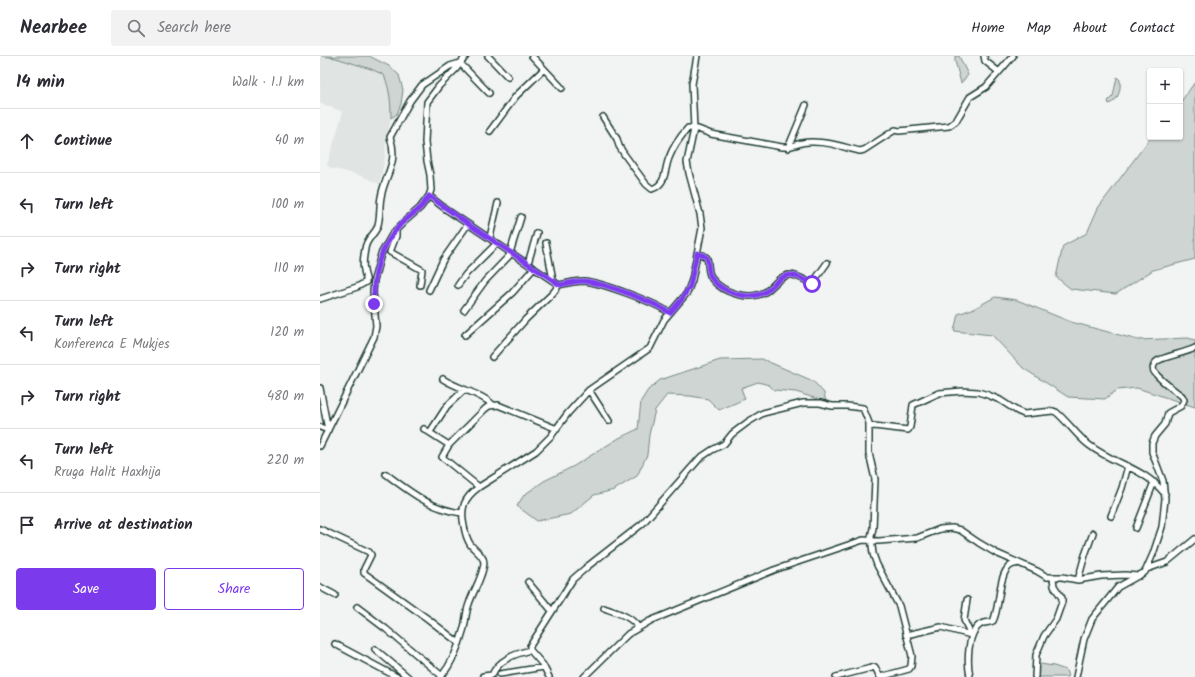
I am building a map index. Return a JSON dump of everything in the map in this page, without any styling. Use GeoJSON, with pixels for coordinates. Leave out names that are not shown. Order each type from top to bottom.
{"type":"FeatureCollection","features":[{"type":"Feature","properties":{"kind":"street"},"geometry":{"type":"LineString","coordinates":[[320,446],[374,337],[376,329],[373,292],[374,278],[383,249],[396,230],[420,208],[429,196],[431,190],[425,142],[427,102],[466,56]]}},
{"type":"Feature","properties":{"kind":"street"},"geometry":{"type":"LineString","coordinates":[[488,56],[508,77]]}},
{"type":"Feature","properties":{"kind":"street"},"geometry":{"type":"LineString","coordinates":[[532,56],[562,88]]}},
{"type":"Feature","properties":{"kind":"street"},"geometry":{"type":"LineString","coordinates":[[357,607],[386,629],[441,676],[452,662],[464,629],[468,605],[480,577],[484,562],[469,542],[464,529],[462,513],[466,501],[479,487],[532,454],[542,445],[589,390],[650,348],[664,320],[682,299],[690,286],[701,234],[702,222],[687,162],[694,129],[692,84],[697,56]]}},
{"type":"Feature","properties":{"kind":"street"},"geometry":{"type":"LineString","coordinates":[[984,56],[985,61],[999,72]]}},
{"type":"Feature","properties":{"kind":"street"},"geometry":{"type":"LineString","coordinates":[[1005,56],[1006,63]]}},
{"type":"Feature","properties":{"kind":"street"},"geometry":{"type":"LineString","coordinates":[[603,117],[617,139],[624,154],[646,184],[652,189],[664,179],[668,159],[677,142],[688,128],[788,148],[802,142],[818,142],[860,151],[864,150],[895,130],[900,131],[949,126],[956,120],[970,97],[986,87],[1013,56]]}},
{"type":"Feature","properties":{"kind":"street"},"geometry":{"type":"LineString","coordinates":[[460,63],[489,94]]}},
{"type":"Feature","properties":{"kind":"street"},"geometry":{"type":"LineString","coordinates":[[320,299],[365,284],[367,278],[363,270],[366,242],[377,228],[381,197],[392,165],[394,152],[390,137],[410,101],[422,85],[450,66],[460,63]]}},
{"type":"Feature","properties":{"kind":"street"},"geometry":{"type":"LineString","coordinates":[[490,131],[516,96],[544,69]]}},
{"type":"Feature","properties":{"kind":"street"},"geometry":{"type":"LineString","coordinates":[[788,148],[806,105]]}},
{"type":"Feature","properties":{"kind":"street"},"geometry":{"type":"LineString","coordinates":[[429,196],[468,224],[560,285]]}},
{"type":"Feature","properties":{"kind":"street"},"geometry":{"type":"LineString","coordinates":[[490,238],[498,203]]}},
{"type":"Feature","properties":{"kind":"street"},"geometry":{"type":"LineString","coordinates":[[464,310],[485,281],[509,256],[521,217]]}},
{"type":"Feature","properties":{"kind":"street"},"geometry":{"type":"LineString","coordinates":[[430,290],[443,260],[468,224]]}},
{"type":"Feature","properties":{"kind":"street"},"geometry":{"type":"LineString","coordinates":[[396,230],[396,236],[390,252],[422,270],[420,285]]}},
{"type":"Feature","properties":{"kind":"street"},"geometry":{"type":"LineString","coordinates":[[528,263],[537,233]]}},
{"type":"Feature","properties":{"kind":"street"},"geometry":{"type":"LineString","coordinates":[[458,285],[466,274],[497,243]]}},
{"type":"Feature","properties":{"kind":"street"},"geometry":{"type":"LineString","coordinates":[[546,244],[553,280]]}},
{"type":"Feature","properties":{"kind":"street"},"geometry":{"type":"LineString","coordinates":[[697,253],[707,258],[708,271],[712,279],[717,284],[730,291],[749,296],[765,291],[780,279],[789,275],[801,278],[812,284],[827,263]]}},
{"type":"Feature","properties":{"kind":"street"},"geometry":{"type":"LineString","coordinates":[[465,335],[512,293],[534,268]]}},
{"type":"Feature","properties":{"kind":"street"},"geometry":{"type":"LineString","coordinates":[[367,278],[374,278]]}},
{"type":"Feature","properties":{"kind":"street"},"geometry":{"type":"LineString","coordinates":[[492,357],[526,319],[560,285],[577,282],[592,283],[617,290],[660,306],[670,313]]}},
{"type":"Feature","properties":{"kind":"street"},"geometry":{"type":"LineString","coordinates":[[1147,569],[1162,527],[1165,494],[1161,476],[1152,452],[1152,443],[1155,436],[1165,424],[1168,413],[1181,406],[1184,400],[1182,396],[1156,374],[1153,366],[1156,361],[1195,348]]}},
{"type":"Feature","properties":{"kind":"street"},"geometry":{"type":"LineString","coordinates":[[443,379],[487,400],[493,405]]}},
{"type":"Feature","properties":{"kind":"street"},"geometry":{"type":"LineString","coordinates":[[320,388],[328,430]]}},
{"type":"Feature","properties":{"kind":"street"},"geometry":{"type":"LineString","coordinates":[[430,432],[447,406],[464,390]]}},
{"type":"Feature","properties":{"kind":"street"},"geometry":{"type":"LineString","coordinates":[[589,390],[609,421]]}},
{"type":"Feature","properties":{"kind":"street"},"geometry":{"type":"LineString","coordinates":[[869,427],[874,426],[908,430],[910,427],[913,405],[935,394],[943,392],[956,390],[978,392],[994,398],[1024,414],[1055,411],[1090,446],[1141,472],[1154,482],[1165,494]]}},
{"type":"Feature","properties":{"kind":"street"},"geometry":{"type":"LineString","coordinates":[[530,650],[530,646],[573,579],[642,524],[694,464],[707,453],[724,444],[732,434],[756,417],[797,404],[820,403],[832,406],[863,408],[869,427],[869,452],[875,482],[871,540],[874,558],[899,606],[912,656],[912,666],[907,670],[880,677],[875,667],[836,677]]}},
{"type":"Feature","properties":{"kind":"street"},"geometry":{"type":"LineString","coordinates":[[479,487],[443,459],[443,454],[449,445],[486,409],[493,405],[498,405],[557,429]]}},
{"type":"Feature","properties":{"kind":"street"},"geometry":{"type":"LineString","coordinates":[[320,427],[328,430]]}},
{"type":"Feature","properties":{"kind":"street"},"geometry":{"type":"LineString","coordinates":[[424,429],[449,445]]}},
{"type":"Feature","properties":{"kind":"street"},"geometry":{"type":"LineString","coordinates":[[1111,516],[1122,488],[1128,466]]}},
{"type":"Feature","properties":{"kind":"street"},"geometry":{"type":"LineString","coordinates":[[386,474],[409,492],[441,509],[462,513]]}},
{"type":"Feature","properties":{"kind":"street"},"geometry":{"type":"LineString","coordinates":[[1136,528],[1154,482]]}},
{"type":"Feature","properties":{"kind":"street"},"geometry":{"type":"LineString","coordinates":[[584,677],[625,636],[638,627],[661,615],[774,570],[858,542],[917,538],[944,528],[954,528],[963,531],[996,553],[1037,571],[1044,576],[1078,580],[1101,576],[1139,576]]}},
{"type":"Feature","properties":{"kind":"street"},"geometry":{"type":"LineString","coordinates":[[320,529],[369,552],[371,555],[364,569],[364,573],[459,643]]}},
{"type":"Feature","properties":{"kind":"street"},"geometry":{"type":"LineString","coordinates":[[1078,580],[1093,532]]}},
{"type":"Feature","properties":{"kind":"street"},"geometry":{"type":"LineString","coordinates":[[1076,677],[1084,639],[1092,619],[1118,587],[1139,576],[1147,569],[1166,562],[1195,540]]}},
{"type":"Feature","properties":{"kind":"street"},"geometry":{"type":"LineString","coordinates":[[971,635],[981,624],[994,621],[996,616],[999,589],[1006,570],[1010,565],[1019,563]]}},
{"type":"Feature","properties":{"kind":"street"},"geometry":{"type":"LineString","coordinates":[[1036,677],[1036,655],[1044,636],[1056,619],[1062,602],[1062,598],[1054,586],[1053,578]]}},
{"type":"Feature","properties":{"kind":"street"},"geometry":{"type":"LineString","coordinates":[[528,582],[552,611]]}},
{"type":"Feature","properties":{"kind":"street"},"geometry":{"type":"LineString","coordinates":[[320,588],[334,595]]}},
{"type":"Feature","properties":{"kind":"street"},"geometry":{"type":"LineString","coordinates":[[967,600],[964,620],[971,635],[968,663],[970,677]]}},
{"type":"Feature","properties":{"kind":"street"},"geometry":{"type":"LineString","coordinates":[[604,608],[634,622],[638,627]]}},
{"type":"Feature","properties":{"kind":"street"},"geometry":{"type":"LineString","coordinates":[[906,634],[941,627],[971,635]]}},
{"type":"Feature","properties":{"kind":"street"},"geometry":{"type":"LineString","coordinates":[[335,644],[397,677]]}},
{"type":"Feature","properties":{"kind":"street"},"geometry":{"type":"LineString","coordinates":[[375,649],[408,677]]}},
{"type":"Feature","properties":{"kind":"street"},"geometry":{"type":"LineString","coordinates":[[530,650],[544,667],[549,677]]}},
{"type":"Feature","properties":{"kind":"street"},"geometry":{"type":"LineString","coordinates":[[483,676],[492,676],[497,666],[515,654],[530,650]]}},
{"type":"Feature","properties":{"kind":"street"},"geometry":{"type":"LineString","coordinates":[[500,674],[544,667]]}},
{"type":"Feature","properties":{"kind":"shaded area"},"geometry":{"type":"Polygon","coordinates":[[[320,56],[336,58],[371,69],[384,75],[389,89],[391,118],[379,184],[362,176],[331,168],[327,165],[343,112],[320,103],[320,56]]]}},
{"type":"Feature","properties":{"kind":"shaded area"},"geometry":{"type":"Polygon","coordinates":[[[322,56],[369,56],[389,66],[399,75],[403,90],[401,104],[397,114],[391,118],[390,96],[384,75],[371,69],[336,58],[322,56]]]}},
{"type":"Feature","properties":{"kind":"shaded area"},"geometry":{"type":"Polygon","coordinates":[[[955,56],[959,56],[968,75],[961,83],[955,61],[955,56]]]}},
{"type":"Feature","properties":{"kind":"shaded area"},"geometry":{"type":"Polygon","coordinates":[[[1117,77],[1120,80],[1119,94],[1115,100],[1109,104],[1108,101],[1113,96],[1117,77]]]}},
{"type":"Feature","properties":{"kind":"shaded area"},"geometry":{"type":"Polygon","coordinates":[[[1195,82],[1195,259],[1153,270],[1116,294],[1071,289],[1056,277],[1063,246],[1087,233],[1098,208],[1149,140],[1183,140],[1183,99],[1195,82]]]}},
{"type":"Feature","properties":{"kind":"shaded area"},"geometry":{"type":"Polygon","coordinates":[[[995,297],[1017,300],[1071,322],[1138,340],[1188,338],[1195,340],[1195,407],[1137,388],[1117,390],[1105,399],[1068,397],[1023,368],[992,335],[954,331],[958,314],[975,308],[995,297]]]}},
{"type":"Feature","properties":{"kind":"shaded area"},"geometry":{"type":"Polygon","coordinates":[[[762,359],[813,381],[824,393],[826,402],[796,392],[774,390],[769,385],[758,382],[741,388],[745,399],[719,410],[708,399],[690,396],[667,395],[655,410],[649,435],[647,455],[637,476],[614,490],[594,495],[571,514],[537,521],[517,506],[524,495],[544,481],[574,466],[619,438],[638,429],[641,401],[648,390],[660,380],[720,360],[762,359]]]}},
{"type":"Feature","properties":{"kind":"shaded area"},"geometry":{"type":"Polygon","coordinates":[[[1040,664],[1066,670],[1068,677],[1038,677],[1038,665],[1040,664]]]}},
{"type":"Feature","properties":{"kind":"route"},"geometry":{"type":"LineString","coordinates":[[374,304],[374,278],[386,243],[393,233],[420,208],[429,196],[468,224],[560,285],[584,281],[592,283],[617,290],[660,306],[670,313],[687,293],[692,280],[697,253],[707,258],[708,271],[712,279],[723,288],[736,294],[749,296],[761,293],[784,276],[789,275],[801,278],[812,284]]}}]}
